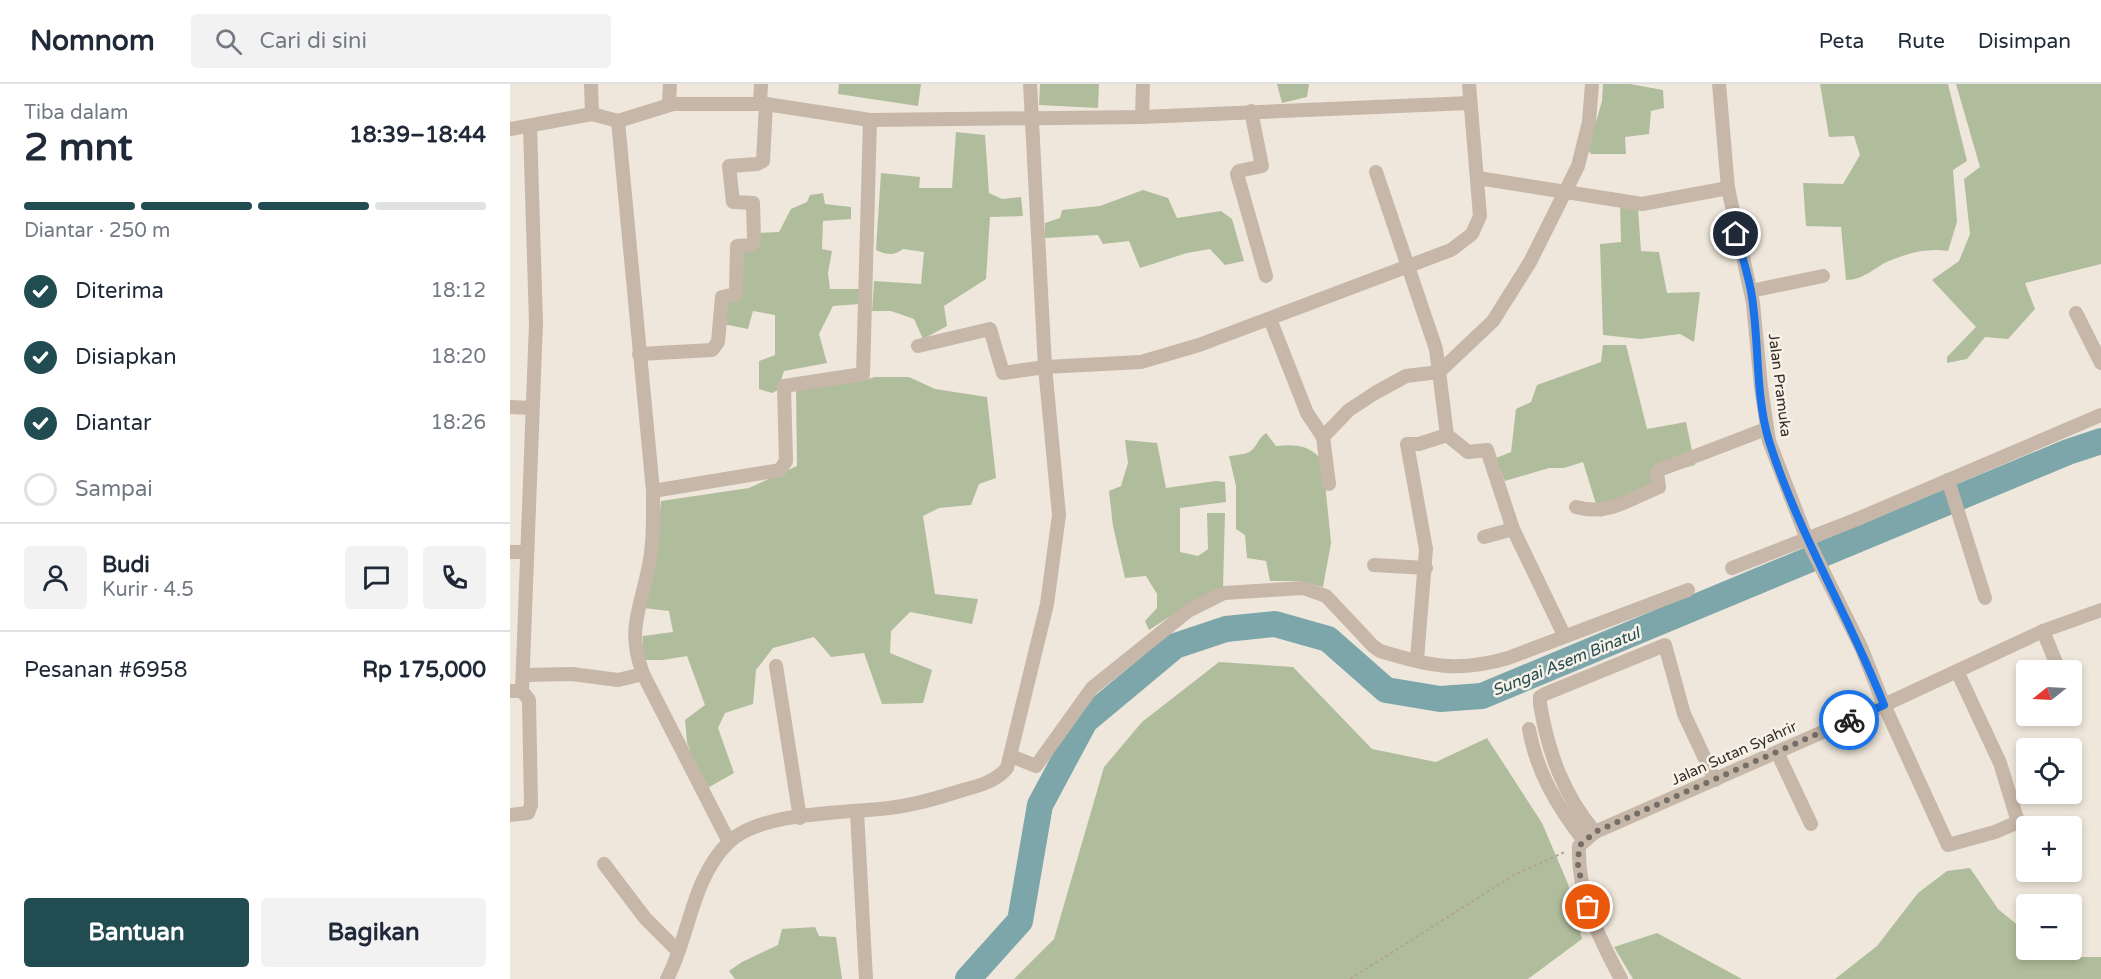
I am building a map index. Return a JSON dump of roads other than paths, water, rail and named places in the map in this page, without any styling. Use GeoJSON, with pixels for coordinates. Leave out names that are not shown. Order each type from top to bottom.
{"type":"FeatureCollection","features":[{"type":"Feature","properties":{"kind":"street"},"geometry":{"type":"LineString","coordinates":[[591,84],[592,114]]}},
{"type":"Feature","properties":{"kind":"street"},"geometry":{"type":"LineString","coordinates":[[669,104],[670,84]]}},
{"type":"Feature","properties":{"kind":"street"},"geometry":{"type":"LineString","coordinates":[[667,979],[710,867],[729,842],[757,825],[899,807],[980,785],[1004,772],[1011,756],[1047,604],[1059,514],[1045,367],[1030,84]]}},
{"type":"Feature","properties":{"kind":"street"},"geometry":{"type":"LineString","coordinates":[[1142,117],[1143,84]]}},
{"type":"Feature","properties":{"kind":"street"},"geometry":{"type":"LineString","coordinates":[[918,346],[990,329],[1002,373],[1045,367],[1141,362],[1199,345],[1451,250],[1472,234],[1480,216],[1469,84]]}},
{"type":"Feature","properties":{"kind":"street"},"geometry":{"type":"LineString","coordinates":[[1323,437],[1349,410],[1375,393],[1406,376],[1439,368],[1480,335],[1506,304],[1530,262],[1556,192],[1578,166],[1589,122],[1592,84]]}},
{"type":"Feature","properties":{"kind":"street","name":"Jalan Pramuka"},"geometry":{"type":"LineString","coordinates":[[1719,84],[1728,188],[1736,234],[1751,291],[1766,429],[1780,474],[1808,541],[1861,647],[1884,705],[1946,841],[1995,832],[2018,821],[2001,763],[1957,671]]}},
{"type":"Feature","properties":{"kind":"street"},"geometry":{"type":"LineString","coordinates":[[639,354],[712,350],[718,342],[722,297],[736,294],[737,246],[752,245],[754,239],[753,202],[733,202],[729,166],[757,164],[763,161],[762,97]]}},
{"type":"Feature","properties":{"kind":"street"},"geometry":{"type":"LineString","coordinates":[[510,129],[592,114],[618,121],[669,104],[762,97],[870,120],[1031,114],[1142,117],[1470,103]]}},
{"type":"Feature","properties":{"kind":"street"},"geometry":{"type":"LineString","coordinates":[[1251,111],[1262,166],[1239,171],[1237,174],[1266,276]]}},
{"type":"Feature","properties":{"kind":"street"},"geometry":{"type":"LineString","coordinates":[[653,491],[780,470],[786,461],[784,386],[863,374],[870,120]]}},
{"type":"Feature","properties":{"kind":"street"},"geometry":{"type":"LineString","coordinates":[[618,121],[653,491],[653,536],[648,570],[634,630],[634,650],[643,674],[729,842]]}},
{"type":"Feature","properties":{"kind":"street"},"geometry":{"type":"LineString","coordinates":[[510,815],[528,813],[531,805],[529,700],[516,691],[523,675],[536,323],[530,127]]}},
{"type":"Feature","properties":{"kind":"street"},"geometry":{"type":"LineString","coordinates":[[1376,172],[1436,349],[1447,435],[1468,452],[1487,450],[1513,529],[1564,635]]}},
{"type":"Feature","properties":{"kind":"street"},"geometry":{"type":"LineString","coordinates":[[1478,178],[1642,204],[1728,188]]}},
{"type":"Feature","properties":{"kind":"street"},"geometry":{"type":"LineString","coordinates":[[1751,291],[1823,276]]}},
{"type":"Feature","properties":{"kind":"street"},"geometry":{"type":"LineString","coordinates":[[2076,313],[2101,363]]}},
{"type":"Feature","properties":{"kind":"street"},"geometry":{"type":"LineString","coordinates":[[1270,319],[1307,413],[1323,437],[1329,483]]}},
{"type":"Feature","properties":{"kind":"street"},"geometry":{"type":"LineString","coordinates":[[510,407],[532,408]]}},
{"type":"Feature","properties":{"kind":"street"},"geometry":{"type":"LineString","coordinates":[[1732,568],[1808,541],[2101,415]]}},
{"type":"Feature","properties":{"kind":"street"},"geometry":{"type":"LineString","coordinates":[[1576,507],[1595,512],[1605,510],[1659,487],[1657,473],[1659,470],[1766,429]]}},
{"type":"Feature","properties":{"kind":"street"},"geometry":{"type":"LineString","coordinates":[[1417,659],[1426,568],[1421,512],[1407,444],[1412,446],[1447,435]]}},
{"type":"Feature","properties":{"kind":"street"},"geometry":{"type":"LineString","coordinates":[[1948,481],[1985,598]]}},
{"type":"Feature","properties":{"kind":"street"},"geometry":{"type":"LineString","coordinates":[[1484,537],[1513,529]]}},
{"type":"Feature","properties":{"kind":"street"},"geometry":{"type":"LineString","coordinates":[[510,552],[527,552]]}},
{"type":"Feature","properties":{"kind":"street"},"geometry":{"type":"LineString","coordinates":[[1374,565],[1426,568]]}},
{"type":"Feature","properties":{"kind":"street"},"geometry":{"type":"LineString","coordinates":[[1011,756],[1036,766],[1076,707],[1107,673],[1188,611],[1224,593],[1283,587],[1318,591],[1358,627],[1373,646],[1393,654],[1444,667],[1478,667],[1688,590]]}},
{"type":"Feature","properties":{"kind":"street","name":"Jalan Sutan Syahrir"},"geometry":{"type":"LineString","coordinates":[[1581,844],[1597,831],[1884,705],[2043,631],[2101,610]]}},
{"type":"Feature","properties":{"kind":"street"},"geometry":{"type":"LineString","coordinates":[[2043,631],[2055,660]]}},
{"type":"Feature","properties":{"kind":"street"},"geometry":{"type":"LineString","coordinates":[[1597,831],[1572,800],[1556,766],[1540,704],[1540,698],[1545,694],[1665,645],[1684,714],[1715,780]]}},
{"type":"Feature","properties":{"kind":"street"},"geometry":{"type":"LineString","coordinates":[[776,666],[800,818]]}},
{"type":"Feature","properties":{"kind":"street"},"geometry":{"type":"LineString","coordinates":[[523,675],[572,674],[618,680],[643,674]]}},
{"type":"Feature","properties":{"kind":"street"},"geometry":{"type":"LineString","coordinates":[[1529,729],[1532,751],[1544,782],[1581,844],[1578,867],[1583,892],[1606,950],[1621,979]]}},
{"type":"Feature","properties":{"kind":"street"},"geometry":{"type":"LineString","coordinates":[[1778,752],[1811,824]]}},
{"type":"Feature","properties":{"kind":"street"},"geometry":{"type":"LineString","coordinates":[[857,812],[866,979]]}},
{"type":"Feature","properties":{"kind":"street"},"geometry":{"type":"LineString","coordinates":[[604,864],[645,918],[677,950]]}},
{"type":"Feature","properties":{"kind":"waterway","name":"Sungai Asem Binatul"},"geometry":{"type":"LineString","coordinates":[[968,979],[1020,921],[1040,805],[1085,721],[1175,646],[1226,629],[1275,624],[1328,639],[1386,690],[1440,699],[1482,696],[2068,452],[2101,441]]}}]}
